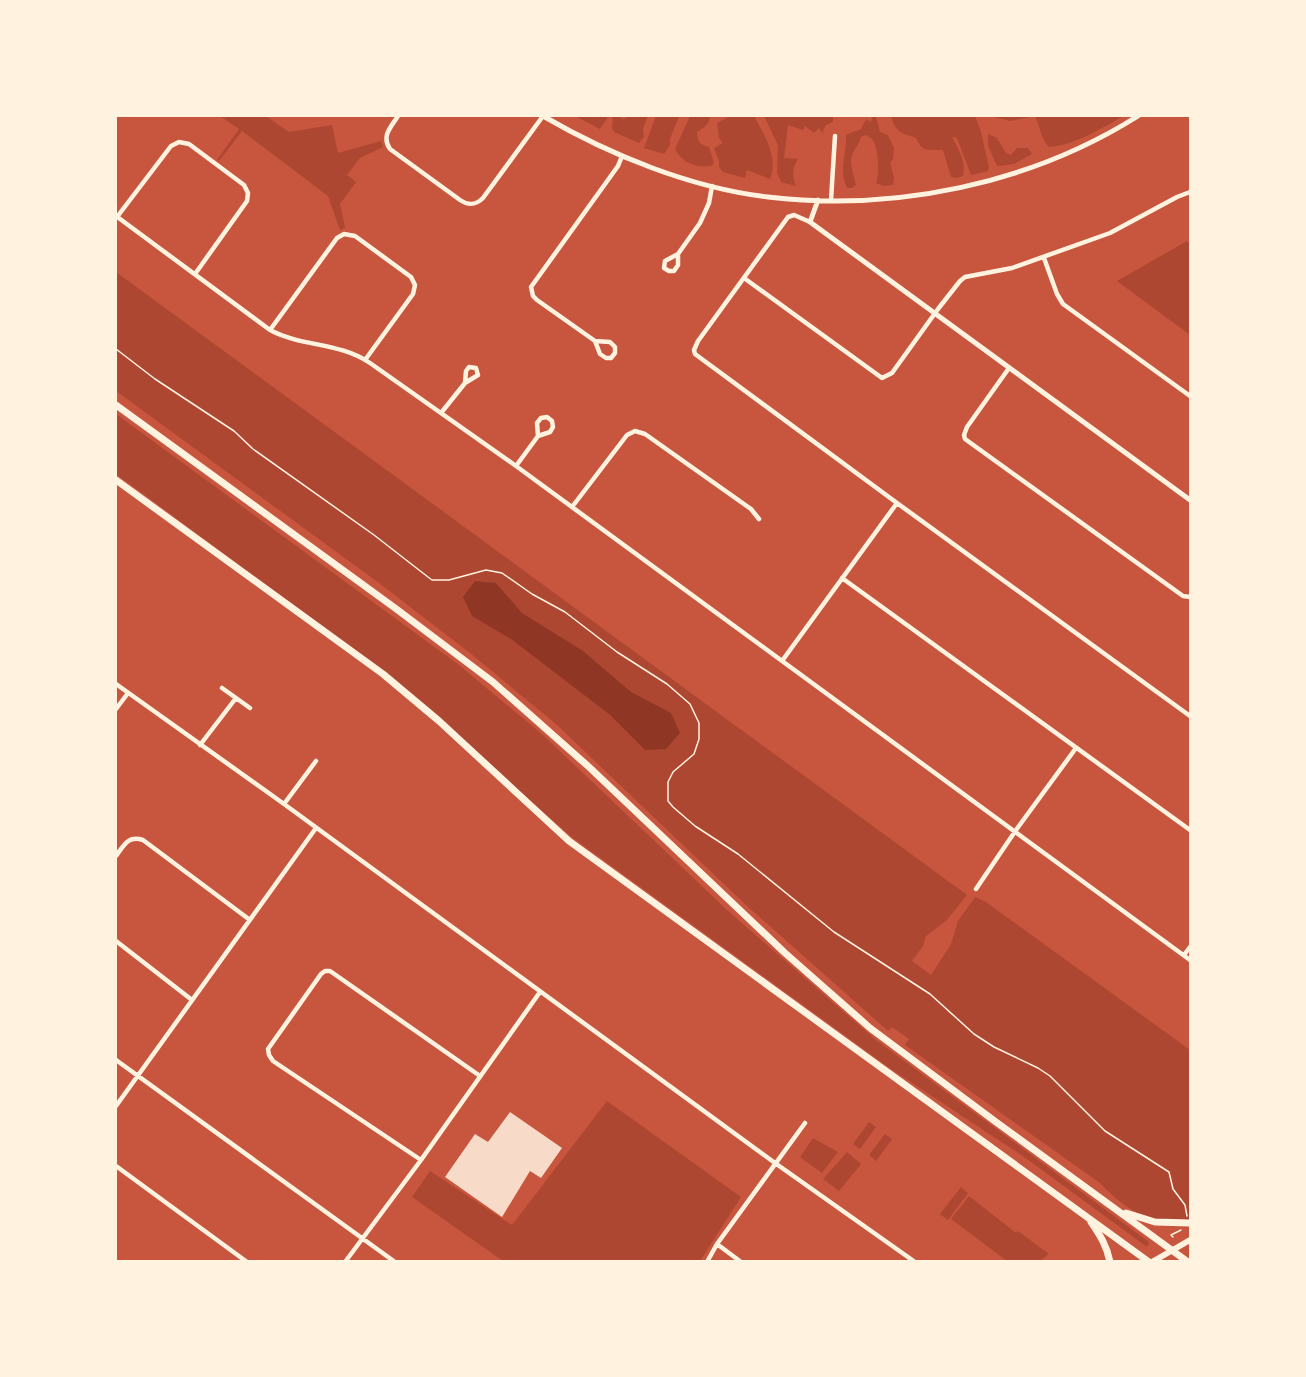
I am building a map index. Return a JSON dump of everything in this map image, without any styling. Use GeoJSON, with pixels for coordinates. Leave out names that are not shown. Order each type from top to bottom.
{"type":"FeatureCollection","features":[{"type":"Feature","properties":{"kind":"main road"},"geometry":{"type":"LineString","coordinates":[[116,405],[493,682],[590,767],[785,953],[870,1028],[1188,1262]]}},
{"type":"Feature","properties":{"kind":"main road"},"geometry":{"type":"LineString","coordinates":[[116,480],[383,674],[569,841],[1151,1262],[1191,1240]]}},
{"type":"Feature","properties":{"kind":"main road"},"geometry":{"type":"LineString","coordinates":[[1119,1211],[1155,1222],[1181,1225],[1191,1223]]}},
{"type":"Feature","properties":{"kind":"main road"},"geometry":{"type":"LineString","coordinates":[[1086,1215],[1102,1238],[1110,1262]]}},
{"type":"Feature","properties":{"kind":"street"},"geometry":{"type":"LineString","coordinates":[[399,116],[386,135],[390,149],[460,200],[470,204],[483,198],[543,116],[622,156],[667,172],[767,197],[818,200],[915,195],[961,188],[1046,162],[1090,143],[1138,116]]}},
{"type":"Feature","properties":{"kind":"street"},"geometry":{"type":"LineString","coordinates":[[831,200],[835,136]]}},
{"type":"Feature","properties":{"kind":"street"},"geometry":{"type":"LineString","coordinates":[[195,274],[247,201],[248,193],[244,185],[189,144],[179,142],[171,146],[116,217],[270,330],[294,340],[344,350],[365,360],[516,466],[1191,960]]}},
{"type":"Feature","properties":{"kind":"street"},"geometry":{"type":"LineString","coordinates":[[595,341],[600,354],[611,358],[615,353],[615,347],[610,342],[595,341],[537,300],[533,296],[531,287],[618,166],[622,156]]}},
{"type":"Feature","properties":{"kind":"street"},"geometry":{"type":"LineString","coordinates":[[678,254],[700,223],[709,202],[712,185]]}},
{"type":"Feature","properties":{"kind":"street"},"geometry":{"type":"LineString","coordinates":[[744,278],[882,378],[892,373],[935,313],[965,277],[1012,268],[1044,258],[1119,229],[1177,197],[1191,192]]}},
{"type":"Feature","properties":{"kind":"street"},"geometry":{"type":"LineString","coordinates":[[810,222],[818,200]]}},
{"type":"Feature","properties":{"kind":"street"},"geometry":{"type":"LineString","coordinates":[[1191,500],[810,222],[794,215],[788,217],[698,340],[694,350],[695,354],[897,503],[1191,716]]}},
{"type":"Feature","properties":{"kind":"street"},"geometry":{"type":"LineString","coordinates":[[270,330],[337,238],[344,234],[355,236],[411,277],[416,285],[413,294],[365,360]]}},
{"type":"Feature","properties":{"kind":"street"},"geometry":{"type":"LineString","coordinates":[[1044,258],[1063,304],[1191,396]]}},
{"type":"Feature","properties":{"kind":"street"},"geometry":{"type":"LineString","coordinates":[[1009,368],[967,427],[965,439],[1183,596],[1191,597]]}},
{"type":"Feature","properties":{"kind":"street"},"geometry":{"type":"LineString","coordinates":[[441,413],[465,383]]}},
{"type":"Feature","properties":{"kind":"street"},"geometry":{"type":"LineString","coordinates":[[516,466],[538,436],[550,432],[553,427],[552,421],[547,417],[541,418],[537,423],[538,436]]}},
{"type":"Feature","properties":{"kind":"street"},"geometry":{"type":"LineString","coordinates":[[572,507],[627,435],[635,431],[645,434],[751,509],[759,519]]}},
{"type":"Feature","properties":{"kind":"street"},"geometry":{"type":"LineString","coordinates":[[782,661],[897,503]]}},
{"type":"Feature","properties":{"kind":"street"},"geometry":{"type":"LineString","coordinates":[[842,578],[1191,831]]}},
{"type":"Feature","properties":{"kind":"street"},"geometry":{"type":"LineString","coordinates":[[116,684],[915,1262]]}},
{"type":"Feature","properties":{"kind":"street"},"geometry":{"type":"LineString","coordinates":[[222,688],[250,708]]}},
{"type":"Feature","properties":{"kind":"street"},"geometry":{"type":"LineString","coordinates":[[116,709],[128,693]]}},
{"type":"Feature","properties":{"kind":"street"},"geometry":{"type":"LineString","coordinates":[[200,745],[236,698]]}},
{"type":"Feature","properties":{"kind":"street"},"geometry":{"type":"LineString","coordinates":[[976,889],[1076,748]]}},
{"type":"Feature","properties":{"kind":"street"},"geometry":{"type":"LineString","coordinates":[[284,804],[316,761]]}},
{"type":"Feature","properties":{"kind":"street"},"geometry":{"type":"LineString","coordinates":[[116,1106],[316,828]]}},
{"type":"Feature","properties":{"kind":"street"},"geometry":{"type":"LineString","coordinates":[[116,856],[128,840],[132,838],[143,840],[250,920]]}},
{"type":"Feature","properties":{"kind":"street"},"geometry":{"type":"LineString","coordinates":[[116,941],[192,1000]]}},
{"type":"Feature","properties":{"kind":"street"},"geometry":{"type":"LineString","coordinates":[[1184,955],[1191,947]]}},
{"type":"Feature","properties":{"kind":"street"},"geometry":{"type":"LineString","coordinates":[[421,1160],[273,1061],[268,1049],[281,1030],[321,974],[330,971],[480,1076]]}},
{"type":"Feature","properties":{"kind":"street"},"geometry":{"type":"LineString","coordinates":[[345,1262],[421,1160],[540,992]]}},
{"type":"Feature","properties":{"kind":"street"},"geometry":{"type":"LineString","coordinates":[[116,1060],[395,1262]]}},
{"type":"Feature","properties":{"kind":"street"},"geometry":{"type":"LineString","coordinates":[[707,1262],[717,1244],[805,1123]]}},
{"type":"Feature","properties":{"kind":"street"},"geometry":{"type":"LineString","coordinates":[[116,1166],[247,1262]]}},
{"type":"Feature","properties":{"kind":"street"},"geometry":{"type":"LineString","coordinates":[[717,1244],[741,1262]]}},
{"type":"Feature","properties":{"kind":"path"},"geometry":{"type":"LineString","coordinates":[[116,349],[156,379],[234,431],[253,450],[374,535],[432,580],[449,580],[486,570],[502,573],[532,594],[565,612],[617,652],[667,684],[690,704],[699,723],[699,739],[694,754],[673,772],[668,782],[668,801],[673,807],[694,826],[738,854],[834,932],[930,994],[974,1034],[1050,1076],[1105,1131],[1169,1172],[1176,1195],[1186,1208],[1188,1217],[1182,1218],[1181,1230],[1172,1235],[1173,1237]]}},
{"type":"Feature","properties":{"kind":"shaded area"},"geometry":{"type":"Polygon","coordinates":[[[220,116],[266,116],[289,132],[332,125],[338,153],[381,141],[383,147],[360,158],[347,175],[356,182],[340,204],[345,228],[340,230],[328,196],[242,131],[219,161],[217,160],[239,129],[220,116]]]}},
{"type":"Feature","properties":{"kind":"shaded area"},"geometry":{"type":"Polygon","coordinates":[[[575,116],[608,116],[600,129],[575,116]]]}},
{"type":"Feature","properties":{"kind":"shaded area"},"geometry":{"type":"Polygon","coordinates":[[[613,116],[620,116],[622,119],[627,116],[648,116],[643,129],[644,137],[639,143],[614,132],[613,116]]]}},
{"type":"Feature","properties":{"kind":"shaded area"},"geometry":{"type":"Polygon","coordinates":[[[656,116],[679,116],[670,145],[664,154],[644,148],[656,116]]]}},
{"type":"Feature","properties":{"kind":"shaded area"},"geometry":{"type":"Polygon","coordinates":[[[690,116],[710,116],[708,124],[697,132],[700,142],[709,147],[714,163],[711,166],[690,164],[681,158],[675,149],[690,116]]]}},
{"type":"Feature","properties":{"kind":"shaded area"},"geometry":{"type":"Polygon","coordinates":[[[727,116],[754,116],[772,155],[770,179],[747,170],[745,178],[723,172],[719,167],[714,148],[723,143],[719,138],[717,123],[727,116]]]}},
{"type":"Feature","properties":{"kind":"shaded area"},"geometry":{"type":"Polygon","coordinates":[[[764,116],[833,116],[833,122],[826,125],[822,133],[819,128],[814,133],[805,126],[803,130],[788,125],[784,158],[798,159],[793,172],[796,186],[781,182],[777,172],[778,145],[764,116]]]}},
{"type":"Feature","properties":{"kind":"shaded area"},"geometry":{"type":"Polygon","coordinates":[[[872,116],[876,116],[880,132],[888,135],[894,148],[893,160],[890,162],[894,178],[893,185],[884,186],[876,183],[877,151],[871,138],[866,135],[861,137],[851,159],[856,185],[847,188],[843,175],[846,135],[861,129],[866,119],[871,122],[872,116]]]}},
{"type":"Feature","properties":{"kind":"shaded area"},"geometry":{"type":"Polygon","coordinates":[[[891,116],[975,116],[981,132],[988,171],[971,175],[957,138],[952,137],[961,156],[964,171],[963,176],[951,177],[943,150],[924,149],[916,138],[897,129],[891,116]]]}},
{"type":"Feature","properties":{"kind":"shaded area"},"geometry":{"type":"Polygon","coordinates":[[[990,116],[1035,116],[1010,121],[990,116]]]}},
{"type":"Feature","properties":{"kind":"shaded area"},"geometry":{"type":"Polygon","coordinates":[[[1035,116],[1124,116],[1079,139],[1049,147],[1042,137],[1035,116]]]}},
{"type":"Feature","properties":{"kind":"shaded area"},"geometry":{"type":"Polygon","coordinates":[[[988,134],[997,138],[1006,153],[1011,155],[1017,148],[1028,148],[1032,154],[1014,164],[997,166],[988,146],[988,134]]]}},
{"type":"Feature","properties":{"kind":"shaded area"},"geometry":{"type":"Polygon","coordinates":[[[1187,241],[1190,244],[1190,335],[1117,281],[1187,241]]]}},
{"type":"Feature","properties":{"kind":"shaded area"},"geometry":{"type":"Polygon","coordinates":[[[116,272],[967,895],[946,921],[926,936],[923,946],[912,961],[931,975],[951,944],[958,921],[975,897],[986,902],[1190,1050],[1190,1220],[1157,1220],[1133,1210],[1100,1183],[905,1045],[909,1039],[892,1027],[888,1031],[747,906],[557,725],[470,653],[379,583],[116,391],[116,272]]]}},
{"type":"Feature","properties":{"kind":"shaded area"},"geometry":{"type":"Polygon","coordinates":[[[116,414],[459,665],[543,735],[727,910],[876,1040],[1149,1242],[1147,1247],[1027,1159],[891,1069],[573,838],[496,771],[446,722],[386,673],[116,474],[116,414]]]}},
{"type":"Feature","properties":{"kind":"shaded area"},"geometry":{"type":"Polygon","coordinates":[[[475,581],[496,583],[522,613],[583,651],[631,692],[671,713],[680,733],[666,749],[645,750],[609,714],[511,639],[472,616],[463,597],[475,581]]]}},
{"type":"Feature","properties":{"kind":"shaded area"},"geometry":{"type":"Polygon","coordinates":[[[607,1101],[741,1197],[700,1261],[503,1261],[412,1197],[430,1171],[512,1225],[607,1101]]]}},
{"type":"Feature","properties":{"kind":"shaded area"},"geometry":{"type":"Polygon","coordinates":[[[869,1122],[876,1127],[860,1149],[853,1144],[869,1122]]]}},
{"type":"Feature","properties":{"kind":"shaded area"},"geometry":{"type":"Polygon","coordinates":[[[885,1134],[892,1139],[876,1161],[869,1155],[885,1134]]]}},
{"type":"Feature","properties":{"kind":"shaded area"},"geometry":{"type":"Polygon","coordinates":[[[813,1138],[838,1152],[822,1173],[800,1157],[813,1138]]]}},
{"type":"Feature","properties":{"kind":"shaded area"},"geometry":{"type":"Polygon","coordinates":[[[847,1152],[861,1164],[839,1191],[823,1179],[847,1152]]]}},
{"type":"Feature","properties":{"kind":"shaded area"},"geometry":{"type":"Polygon","coordinates":[[[961,1187],[968,1193],[948,1220],[940,1214],[961,1187]]]}},
{"type":"Feature","properties":{"kind":"shaded area"},"geometry":{"type":"Polygon","coordinates":[[[969,1196],[1016,1233],[1018,1231],[1049,1254],[1040,1261],[1007,1261],[951,1219],[969,1196]]]}},
{"type":"Feature","properties":{"kind":"building"},"geometry":{"type":"Polygon","coordinates":[[[510,1112],[562,1148],[541,1178],[530,1171],[502,1217],[445,1177],[475,1134],[488,1142],[510,1112]]]}}]}
